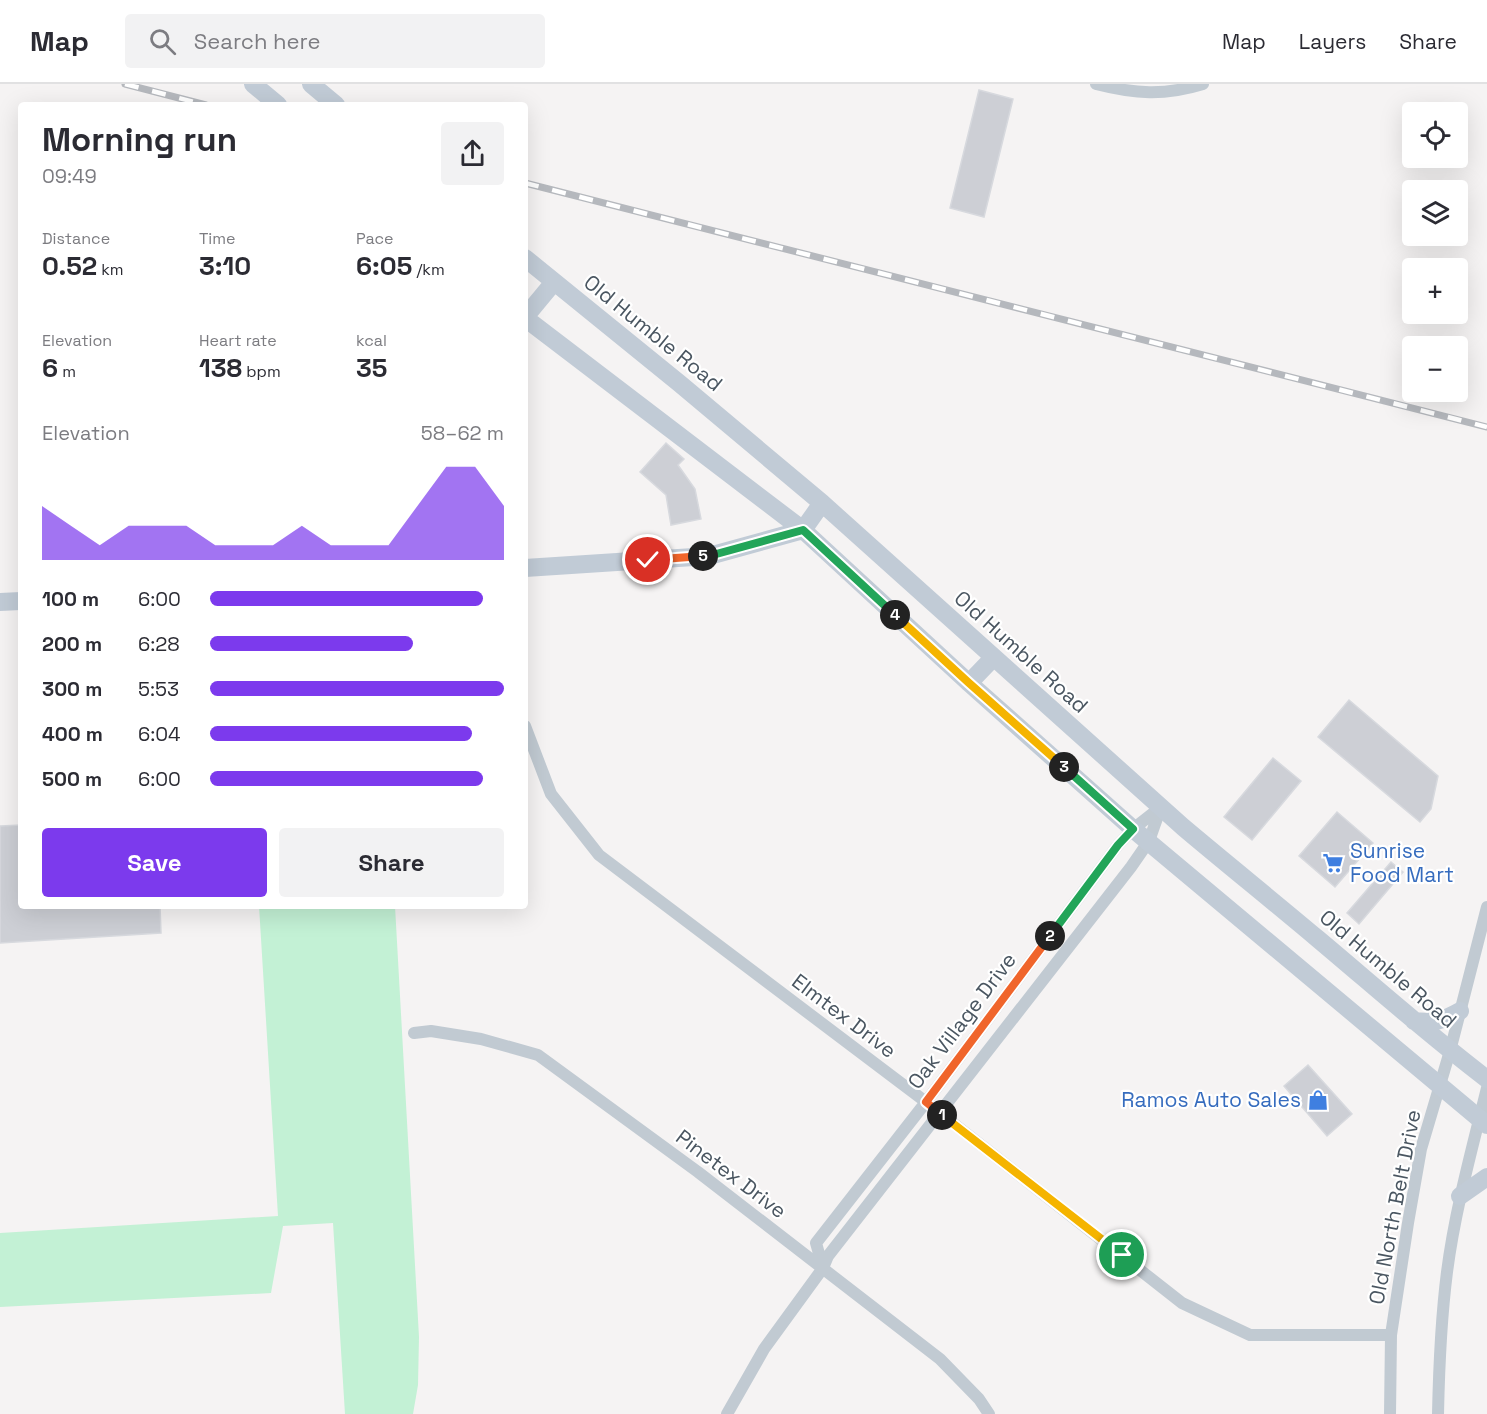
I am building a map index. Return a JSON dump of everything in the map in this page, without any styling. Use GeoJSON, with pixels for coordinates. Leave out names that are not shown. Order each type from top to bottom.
{"type":"FeatureCollection","features":[{"type":"Feature","properties":{"kind":"main road"},"geometry":{"type":"LineString","coordinates":[[253,84],[274,102]]}},
{"type":"Feature","properties":{"kind":"main road"},"geometry":{"type":"LineString","coordinates":[[311,84],[332,102]]}},
{"type":"Feature","properties":{"kind":"main road","name":"Old Humble Road"},"geometry":{"type":"LineString","coordinates":[[528,260],[822,503],[1225,863],[1487,1080]]}},
{"type":"Feature","properties":{"kind":"main road"},"geometry":{"type":"LineString","coordinates":[[528,314],[554,282]]}},
{"type":"Feature","properties":{"kind":"main road"},"geometry":{"type":"LineString","coordinates":[[528,320],[803,530],[969,683],[1133,829],[1483,1122]]}},
{"type":"Feature","properties":{"kind":"main road"},"geometry":{"type":"LineString","coordinates":[[528,568],[709,556],[803,530],[822,503]]}},
{"type":"Feature","properties":{"kind":"main road"},"geometry":{"type":"LineString","coordinates":[[0,603],[18,601]]}},
{"type":"Feature","properties":{"kind":"main road"},"geometry":{"type":"LineString","coordinates":[[969,683],[993,658]]}},
{"type":"Feature","properties":{"kind":"main road"},"geometry":{"type":"LineString","coordinates":[[1414,1021],[1444,1020],[1460,1011]]}},
{"type":"Feature","properties":{"kind":"main road"},"geometry":{"type":"LineString","coordinates":[[1460,1196],[1487,1177]]}},
{"type":"Feature","properties":{"kind":"street"},"geometry":{"type":"LineString","coordinates":[[1096,84],[1139,93],[1166,93],[1203,84]]}},
{"type":"Feature","properties":{"kind":"street","name":"Elmtex Drive"},"geometry":{"type":"LineString","coordinates":[[528,734],[551,794],[599,855],[926,1102],[1182,1302],[1250,1335],[1391,1335]]}},
{"type":"Feature","properties":{"kind":"street","name":"Oak Village Drive"},"geometry":{"type":"LineString","coordinates":[[823,1268],[816,1243],[926,1102],[1118,845],[1133,829],[1161,807]]}},
{"type":"Feature","properties":{"kind":"street","name":"Oak Village Drive"},"geometry":{"type":"LineString","coordinates":[[727,1414],[764,1349],[823,1268],[828,1256],[1131,867],[1149,841],[1161,807]]}},
{"type":"Feature","properties":{"kind":"street","name":"Old North Belt Drive"},"geometry":{"type":"LineString","coordinates":[[1390,1414],[1391,1335],[1421,1149],[1450,1051],[1487,907]]}},
{"type":"Feature","properties":{"kind":"street","name":"Pinetex Drive"},"geometry":{"type":"LineString","coordinates":[[414,1033],[431,1031],[481,1039],[538,1055],[698,1172],[940,1359],[979,1399],[989,1414]]}},
{"type":"Feature","properties":{"kind":"street"},"geometry":{"type":"LineString","coordinates":[[1438,1414],[1440,1336],[1447,1270],[1460,1196],[1483,1122],[1487,1088]]}},
{"type":"Feature","properties":{"kind":"green space"},"geometry":{"type":"Polygon","coordinates":[[[259,909],[395,909],[419,1337],[418,1385],[413,1414],[345,1414],[333,1223],[283,1226],[271,1293],[0,1307],[0,1233],[278,1216],[259,909]]]}},
{"type":"Feature","properties":{"kind":"building"},"geometry":{"type":"Polygon","coordinates":[[[979,90],[1013,99],[984,217],[950,208],[979,90]]]}},
{"type":"Feature","properties":{"kind":"building"},"geometry":{"type":"Polygon","coordinates":[[[666,443],[684,459],[678,465],[695,489],[701,519],[671,525],[666,495],[640,472],[666,443]]]}},
{"type":"Feature","properties":{"kind":"building"},"geometry":{"type":"Polygon","coordinates":[[[1349,700],[1438,776],[1431,809],[1420,822],[1318,737],[1349,700]]]}},
{"type":"Feature","properties":{"kind":"building"},"geometry":{"type":"Polygon","coordinates":[[[1273,758],[1301,781],[1252,840],[1224,817],[1273,758]]]}},
{"type":"Feature","properties":{"kind":"building"},"geometry":{"type":"Polygon","coordinates":[[[1337,812],[1373,843],[1335,887],[1299,856],[1337,812]]]}},
{"type":"Feature","properties":{"kind":"building"},"geometry":{"type":"Polygon","coordinates":[[[18,825],[18,909],[160,909],[161,933],[0,943],[0,826],[18,825]]]}},
{"type":"Feature","properties":{"kind":"building"},"geometry":{"type":"Polygon","coordinates":[[[1391,862],[1403,872],[1359,924],[1347,913],[1391,862]]]}},
{"type":"Feature","properties":{"kind":"building","name":"Ramos Auto Sales"},"geometry":{"type":"Polygon","coordinates":[[[1308,1065],[1352,1114],[1327,1136],[1284,1086],[1308,1065]]]}},
{"type":"Feature","properties":{"kind":"railway"},"geometry":{"type":"LineString","coordinates":[[125,84],[194,102]]}},
{"type":"Feature","properties":{"kind":"railway"},"geometry":{"type":"LineString","coordinates":[[528,184],[1487,427]]}},
{"type":"Feature","properties":{"kind":"place","name":"Sunrise Food Mart"},"geometry":{"type":"Point","coordinates":[1333,863]}},
{"type":"Feature","properties":{"kind":"place","name":"Ramos Auto Sales"},"geometry":{"type":"Point","coordinates":[1318,1100]}},
{"type":"Feature","properties":{"kind":"route"},"geometry":{"type":"LineString","coordinates":[[648,560],[709,556],[803,530],[969,683],[1133,829],[1118,845],[926,1102],[1122,1255]]}}]}
